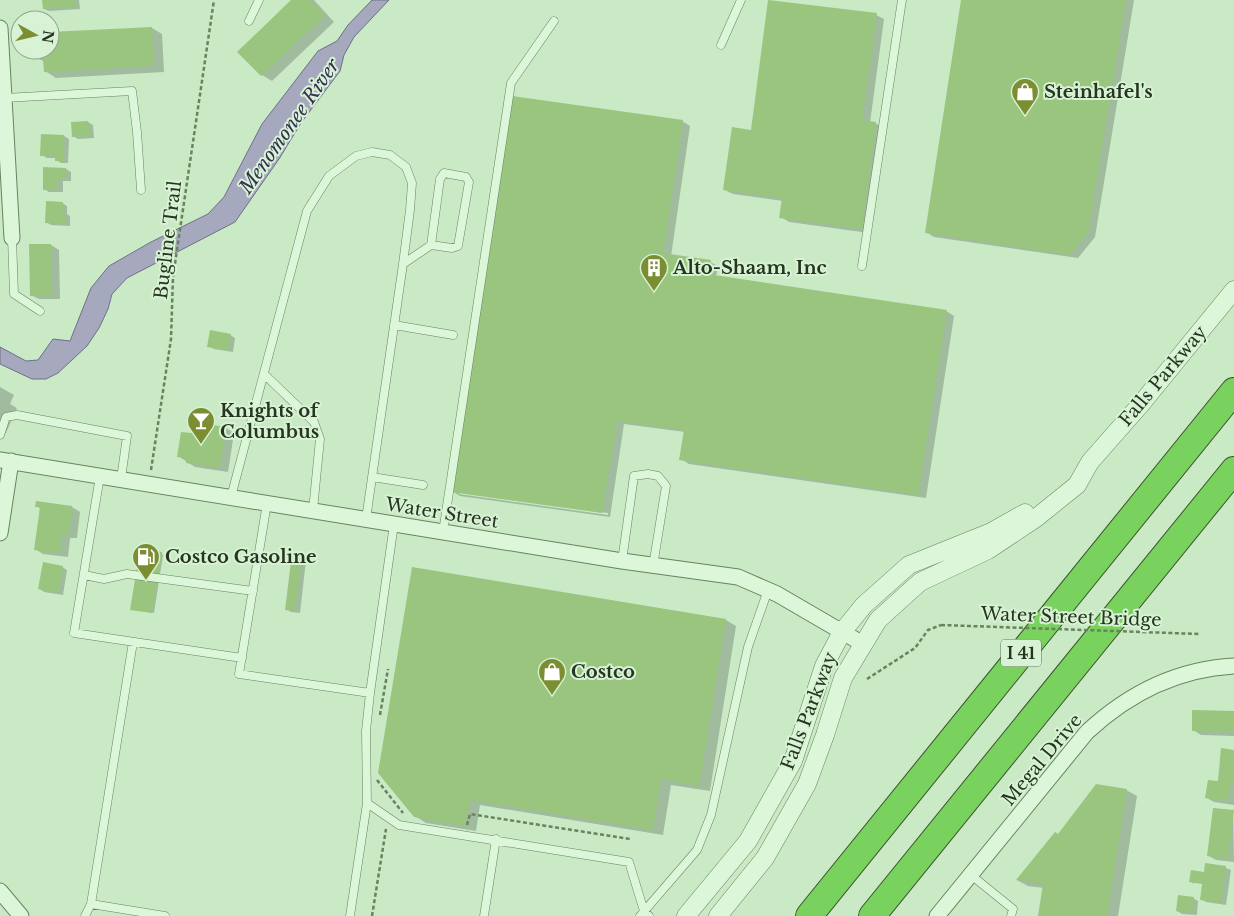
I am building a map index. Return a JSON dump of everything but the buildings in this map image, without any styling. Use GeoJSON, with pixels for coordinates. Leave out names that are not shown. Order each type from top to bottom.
{"type":"FeatureCollection","features":[{"type":"Feature","properties":{"kind":"highway","name":"I 41"},"geometry":{"type":"LineString","coordinates":[[809,916],[1234,391]]}},
{"type":"Feature","properties":{"kind":"highway","name":"I 41"},"geometry":{"type":"LineString","coordinates":[[872,916],[1234,470]]}},
{"type":"Feature","properties":{"kind":"street"},"geometry":{"type":"LineString","coordinates":[[0,28],[3,108],[12,238]]}},
{"type":"Feature","properties":{"kind":"street","name":"Falls Parkway"},"geometry":{"type":"LineString","coordinates":[[718,916],[765,858],[807,784],[843,678],[878,620],[920,582],[988,550],[1036,518],[1077,485],[1090,462],[1141,404],[1234,290]]}},
{"type":"Feature","properties":{"kind":"street","name":"Water Street"},"geometry":{"type":"LineString","coordinates":[[6,460],[653,566],[738,577],[768,590],[863,644]]}},
{"type":"Feature","properties":{"kind":"street"},"geometry":{"type":"LineString","coordinates":[[0,533],[6,460]]}},
{"type":"Feature","properties":{"kind":"street","name":"Falls Parkway"},"geometry":{"type":"LineString","coordinates":[[686,916],[748,841],[793,761],[824,666],[842,632],[864,605],[909,565],[998,528],[1027,512],[1073,473],[1090,462]]}},
{"type":"Feature","properties":{"kind":"street","name":"Megal Drive"},"geometry":{"type":"LineString","coordinates":[[937,916],[1087,732],[1102,718],[1139,693],[1165,681],[1206,669],[1234,666]]}},
{"type":"Feature","properties":{"kind":"street"},"geometry":{"type":"LineString","coordinates":[[0,891],[21,916]]}},
{"type":"Feature","properties":{"kind":"lane"},"geometry":{"type":"LineString","coordinates":[[249,20],[259,0]]}},
{"type":"Feature","properties":{"kind":"lane"},"geometry":{"type":"LineString","coordinates":[[721,45],[741,0]]}},
{"type":"Feature","properties":{"kind":"lane"},"geometry":{"type":"LineString","coordinates":[[862,266],[902,0]]}},
{"type":"Feature","properties":{"kind":"lane"},"geometry":{"type":"LineString","coordinates":[[442,532],[511,83],[554,21]]}},
{"type":"Feature","properties":{"kind":"lane"},"geometry":{"type":"LineString","coordinates":[[3,108],[132,91],[141,190]]}},
{"type":"Feature","properties":{"kind":"lane"},"geometry":{"type":"LineString","coordinates":[[231,497],[307,211],[329,176],[356,156],[372,152],[390,155],[406,167],[412,183],[403,264],[366,519]]}},
{"type":"Feature","properties":{"kind":"lane"},"geometry":{"type":"LineString","coordinates":[[403,264],[431,244],[452,248],[458,246],[469,182],[466,177],[444,174],[440,179],[431,244]]}},
{"type":"Feature","properties":{"kind":"lane"},"geometry":{"type":"LineString","coordinates":[[12,238],[14,294],[40,311]]}},
{"type":"Feature","properties":{"kind":"lane"},"geometry":{"type":"LineString","coordinates":[[394,325],[453,335]]}},
{"type":"Feature","properties":{"kind":"lane"},"geometry":{"type":"LineString","coordinates":[[264,374],[314,422],[320,439],[313,510]]}},
{"type":"Feature","properties":{"kind":"lane"},"geometry":{"type":"LineString","coordinates":[[0,435],[6,418],[17,415],[128,436],[121,479]]}},
{"type":"Feature","properties":{"kind":"lane"},"geometry":{"type":"LineString","coordinates":[[622,561],[634,476],[648,474],[658,476],[666,486],[653,566]]}},
{"type":"Feature","properties":{"kind":"lane"},"geometry":{"type":"LineString","coordinates":[[100,476],[74,633],[242,658]]}},
{"type":"Feature","properties":{"kind":"lane"},"geometry":{"type":"LineString","coordinates":[[372,477],[423,485]]}},
{"type":"Feature","properties":{"kind":"lane"},"geometry":{"type":"LineString","coordinates":[[267,503],[239,674],[370,693]]}},
{"type":"Feature","properties":{"kind":"lane"},"geometry":{"type":"LineString","coordinates":[[350,916],[367,803],[366,731],[370,693],[394,524]]}},
{"type":"Feature","properties":{"kind":"lane"},"geometry":{"type":"LineString","coordinates":[[84,575],[104,579],[127,574],[253,591]]}},
{"type":"Feature","properties":{"kind":"lane"},"geometry":{"type":"LineString","coordinates":[[644,914],[697,850],[711,815],[748,647],[768,590]]}},
{"type":"Feature","properties":{"kind":"lane"},"geometry":{"type":"LineString","coordinates":[[85,916],[91,904],[133,642]]}},
{"type":"Feature","properties":{"kind":"lane"},"geometry":{"type":"LineString","coordinates":[[367,803],[399,824],[628,862],[644,914]]}},
{"type":"Feature","properties":{"kind":"lane"},"geometry":{"type":"LineString","coordinates":[[484,916],[496,839]]}},
{"type":"Feature","properties":{"kind":"lane"},"geometry":{"type":"LineString","coordinates":[[971,875],[1013,909],[1011,916]]}},
{"type":"Feature","properties":{"kind":"lane"},"geometry":{"type":"LineString","coordinates":[[91,904],[166,916]]}},
{"type":"Feature","properties":{"kind":"path","name":"Bugline Trail"},"geometry":{"type":"LineString","coordinates":[[149,484],[171,338],[172,277],[214,0]]}},
{"type":"Feature","properties":{"kind":"path","name":"Water Street Bridge"},"geometry":{"type":"LineString","coordinates":[[867,679],[915,648],[928,630],[941,625],[1199,634]]}},
{"type":"Feature","properties":{"kind":"path"},"geometry":{"type":"LineString","coordinates":[[380,715],[388,669]]}},
{"type":"Feature","properties":{"kind":"path"},"geometry":{"type":"LineString","coordinates":[[377,778],[406,818]]}},
{"type":"Feature","properties":{"kind":"path"},"geometry":{"type":"LineString","coordinates":[[467,828],[470,814],[630,839]]}},
{"type":"Feature","properties":{"kind":"path"},"geometry":{"type":"LineString","coordinates":[[372,916],[388,817]]}},
{"type":"Feature","properties":{"kind":"water","name":"Menomonee River"},"geometry":{"type":"Polygon","coordinates":[[[372,0],[389,0],[354,37],[344,55],[340,71],[301,123],[279,159],[235,222],[127,278],[112,294],[108,309],[99,328],[87,346],[58,373],[46,379],[32,379],[0,364],[0,347],[26,361],[38,360],[53,339],[70,341],[91,288],[109,266],[151,242],[208,214],[224,197],[262,124],[318,51],[337,41],[348,25],[372,0]]]}},
{"type":"Feature","properties":{"kind":"place","name":"Steinhafel's"},"geometry":{"type":"Point","coordinates":[1025,116]}},
{"type":"Feature","properties":{"kind":"place","name":"Alto-Shaam, Inc"},"geometry":{"type":"Point","coordinates":[654,292]}},
{"type":"Feature","properties":{"kind":"place","name":"Knights of Columbus"},"geometry":{"type":"Point","coordinates":[201,445]}},
{"type":"Feature","properties":{"kind":"place","name":"Costco Gasoline"},"geometry":{"type":"Point","coordinates":[146,581]}},
{"type":"Feature","properties":{"kind":"place","name":"Costco"},"geometry":{"type":"Point","coordinates":[552,696]}}]}
